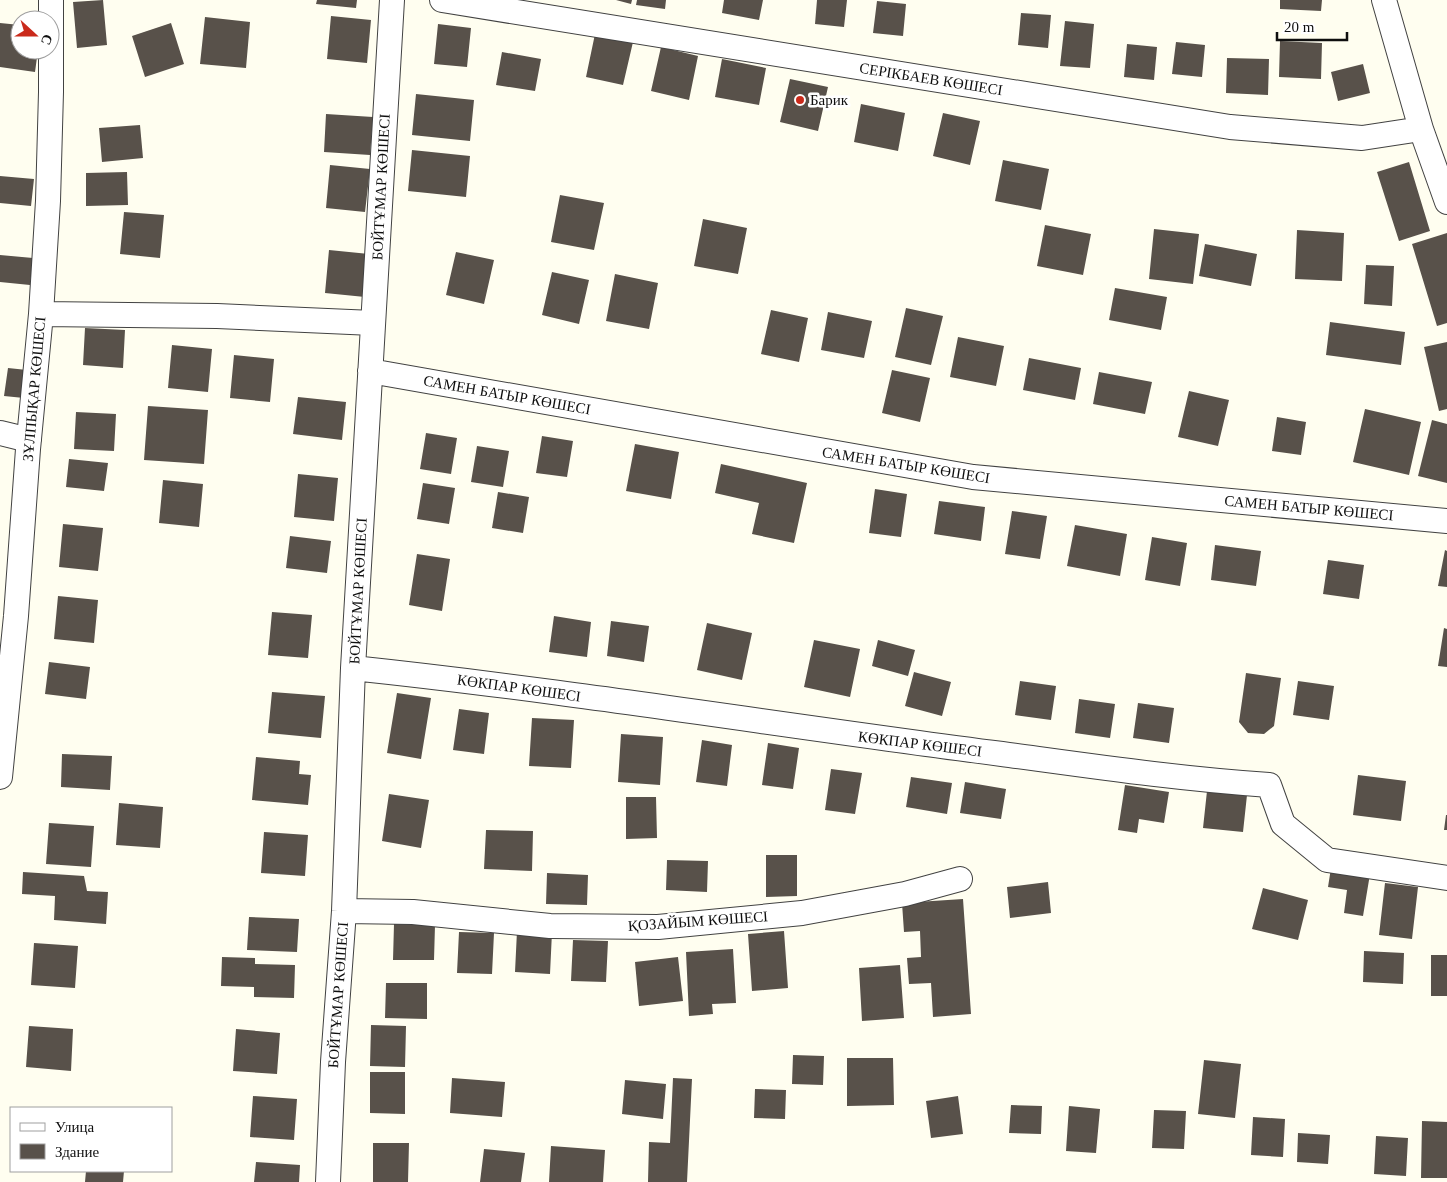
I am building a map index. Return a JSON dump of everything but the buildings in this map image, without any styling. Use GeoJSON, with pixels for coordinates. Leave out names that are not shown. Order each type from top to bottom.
{"type":"FeatureCollection","features":[{"type":"Feature","properties":{"kind":"street","name":"ЗҰЛПЫҚАР КӨШЕСІ"},"geometry":{"type":"LineString","coordinates":[[0,776],[16,616],[29,440],[41,314],[48,201],[51,0]]}},
{"type":"Feature","properties":{"kind":"street","name":"БОЙТҰМАР КӨШЕСІ"},"geometry":{"type":"LineString","coordinates":[[328,1182],[333,1062],[344,911],[353,668],[392,0]]}},
{"type":"Feature","properties":{"kind":"street","name":"СЕРІКБАЕВ КӨШЕСІ"},"geometry":{"type":"LineString","coordinates":[[442,0],[1230,127],[1362,138],[1421,129]]}},
{"type":"Feature","properties":{"kind":"street"},"geometry":{"type":"LineString","coordinates":[[1384,0],[1421,129],[1445,188]]}},
{"type":"Feature","properties":{"kind":"street"},"geometry":{"type":"LineString","coordinates":[[41,314],[217,316],[373,323]]}},
{"type":"Feature","properties":{"kind":"street","name":"САМЕН БАТЫР КӨШЕСІ"},"geometry":{"type":"LineString","coordinates":[[370,371],[973,478],[1447,521]]}},
{"type":"Feature","properties":{"kind":"street"},"geometry":{"type":"LineString","coordinates":[[0,433],[29,440]]}},
{"type":"Feature","properties":{"kind":"street","name":"КӨКПАР КӨШЕСІ"},"geometry":{"type":"LineString","coordinates":[[353,668],[476,681],[725,717],[1215,782],[1269,785],[1283,824],[1327,860],[1447,878]]}},
{"type":"Feature","properties":{"kind":"street","name":"ҚОЗАЙЫМ КӨШЕСІ"},"geometry":{"type":"LineString","coordinates":[[344,911],[413,912],[550,926],[658,927],[802,913],[905,894],[960,879]]}},
{"type":"Feature","properties":{"kind":"place","name":"Барик"},"geometry":{"type":"Point","coordinates":[800,100]}}]}
